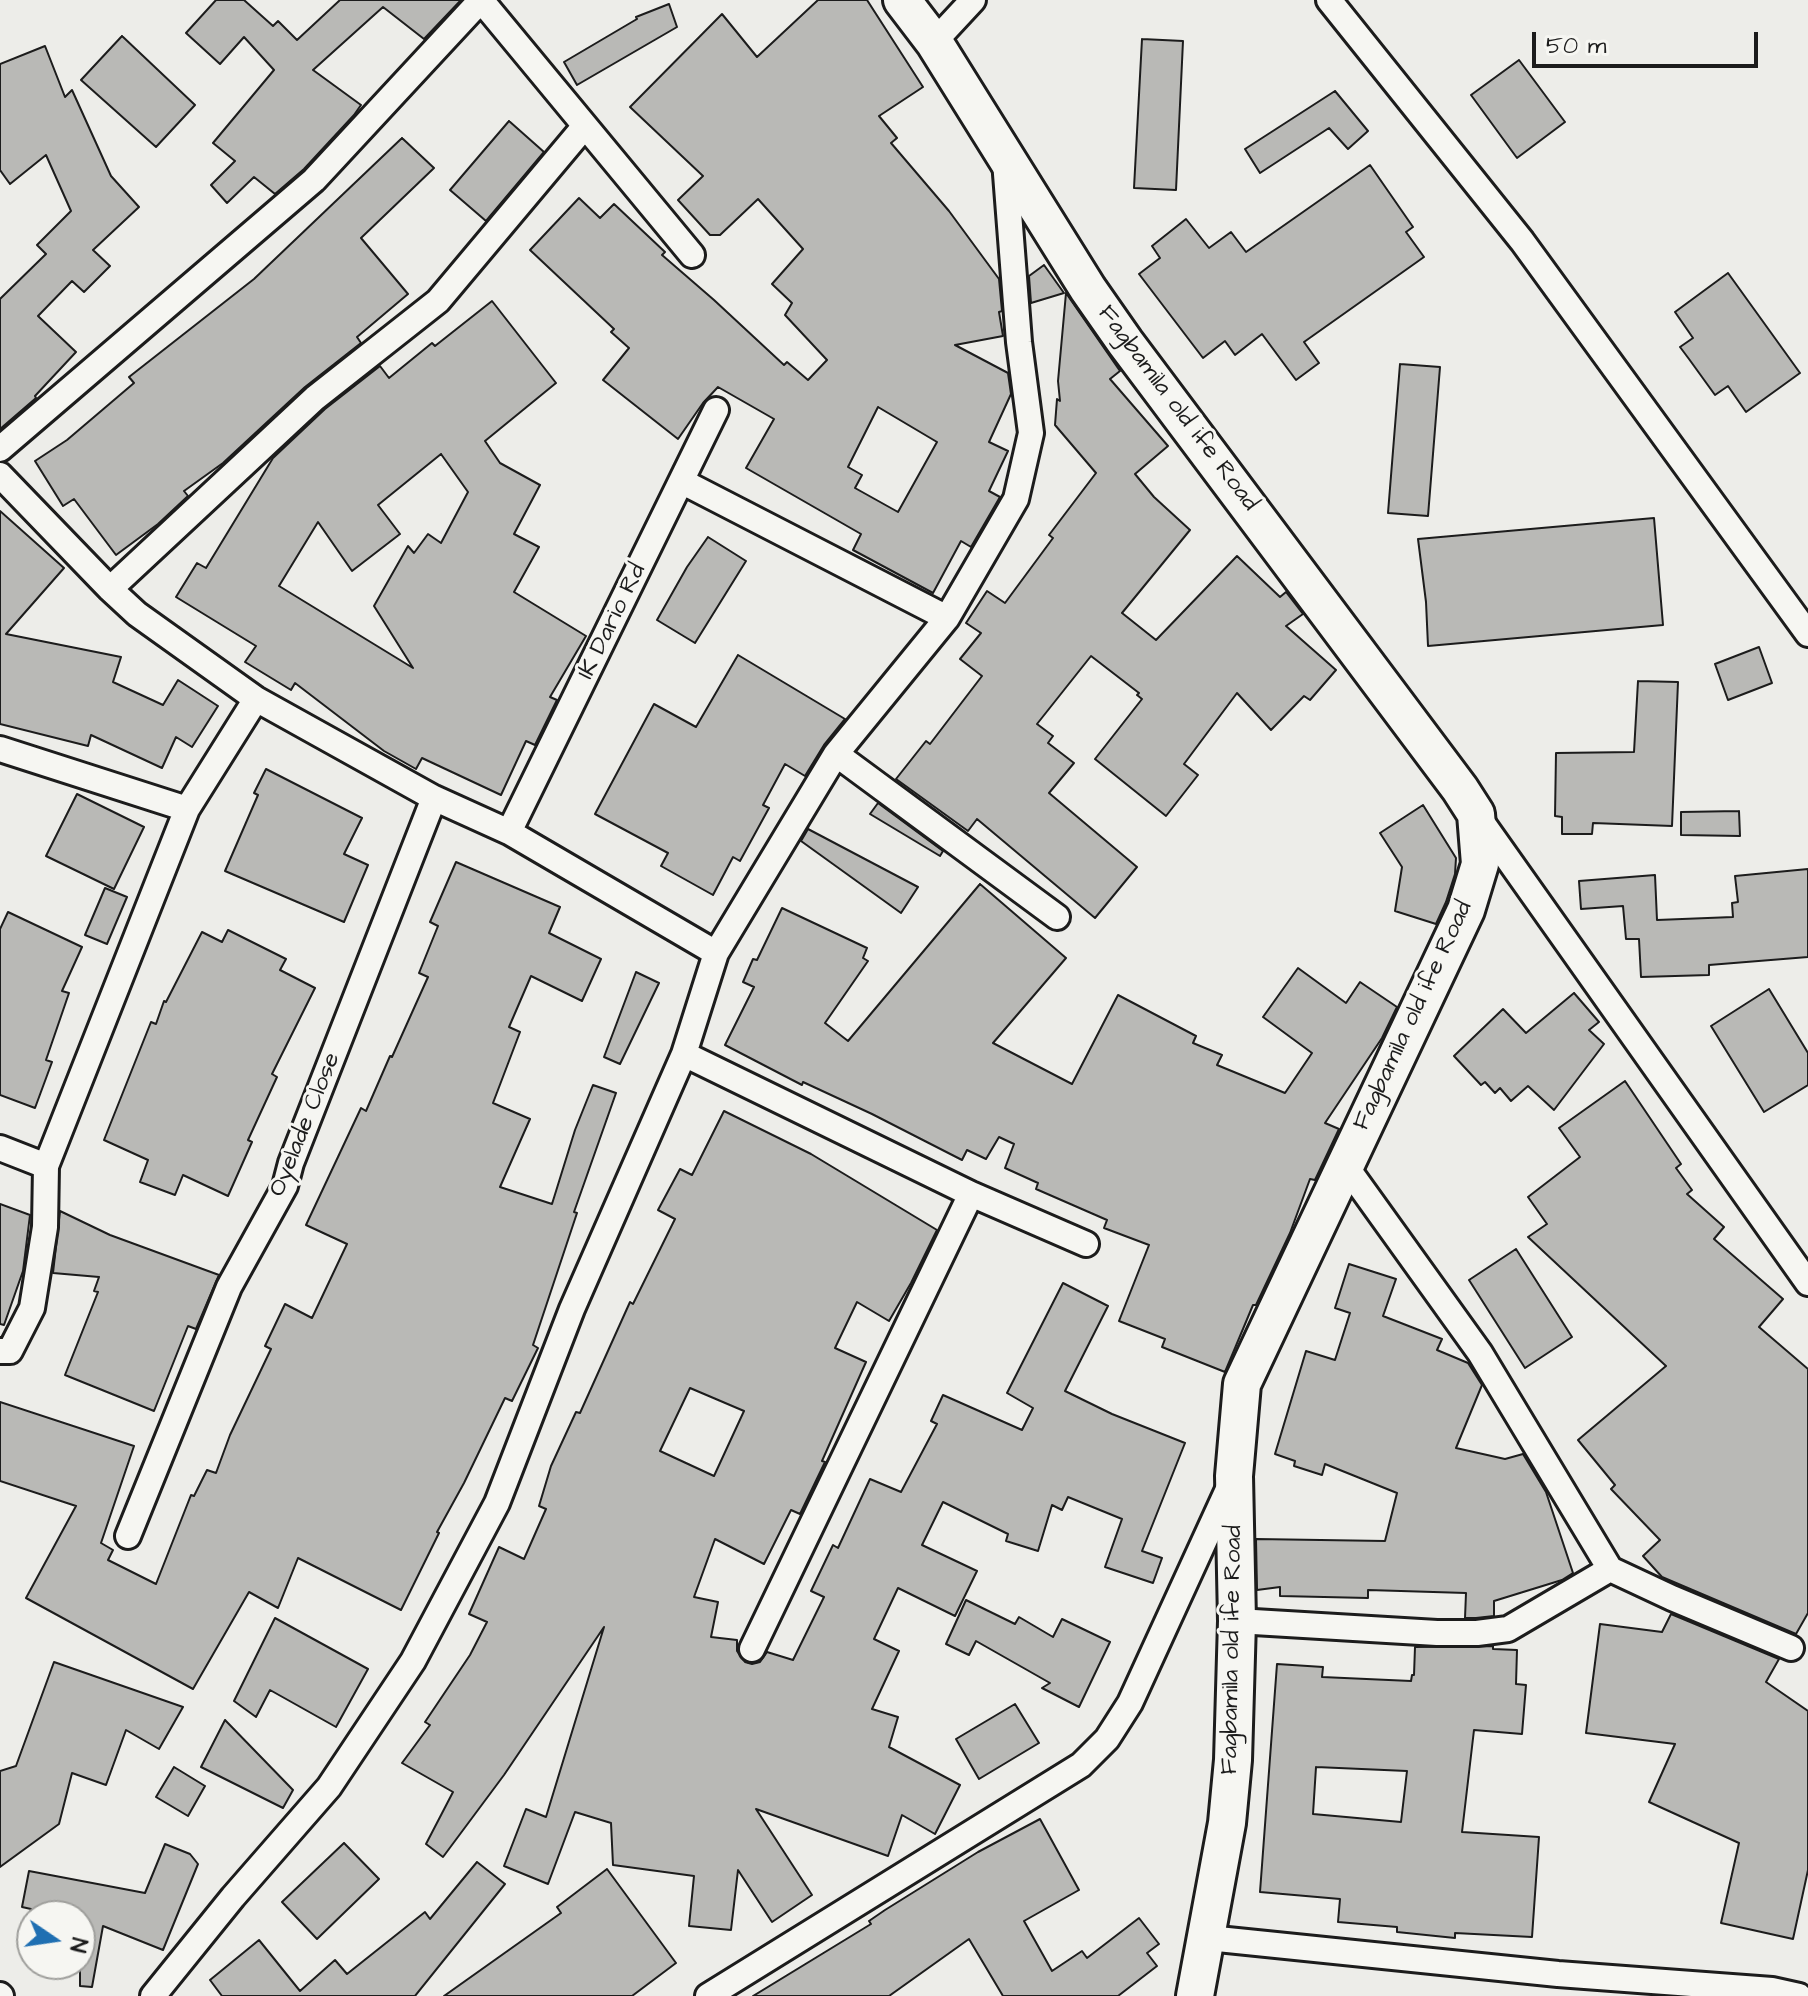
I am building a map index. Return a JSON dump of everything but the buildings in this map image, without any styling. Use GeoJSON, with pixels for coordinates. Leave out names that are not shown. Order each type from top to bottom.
{"type":"FeatureCollection","features":[{"type":"Feature","properties":{"kind":"street"},"geometry":{"type":"LineString","coordinates":[[0,449],[314,180],[481,0],[692,255]]}},
{"type":"Feature","properties":{"kind":"street","name":"Fagbamila old ife Road"},"geometry":{"type":"LineString","coordinates":[[902,0],[934,42],[1118,332],[1476,814],[1480,864],[1466,910],[1242,1384],[1234,1476],[1237,1621],[1233,1760],[1227,1823],[1195,1996]]}},
{"type":"Feature","properties":{"kind":"street"},"geometry":{"type":"LineString","coordinates":[[934,42],[973,0]]}},
{"type":"Feature","properties":{"kind":"street"},"geometry":{"type":"LineString","coordinates":[[1329,0],[1522,241],[1808,634]]}},
{"type":"Feature","properties":{"kind":"street"},"geometry":{"type":"LineString","coordinates":[[110,589],[315,398],[438,301],[584,127]]}},
{"type":"Feature","properties":{"kind":"street"},"geometry":{"type":"LineString","coordinates":[[153,1996],[233,1897],[329,1787],[413,1661],[497,1503],[572,1309],[684,1054],[716,953],[836,754],[947,618],[1016,499],[1031,433],[1019,342],[1005,155]]}},
{"type":"Feature","properties":{"kind":"street","name":"IK Dario Rd"},"geometry":{"type":"LineString","coordinates":[[509,832],[716,410]]}},
{"type":"Feature","properties":{"kind":"street"},"geometry":{"type":"LineString","coordinates":[[0,475],[137,614],[256,699],[434,798],[509,832],[716,953]]}},
{"type":"Feature","properties":{"kind":"street"},"geometry":{"type":"LineString","coordinates":[[683,482],[947,618]]}},
{"type":"Feature","properties":{"kind":"street"},"geometry":{"type":"LineString","coordinates":[[0,1351],[10,1351],[32,1308],[45,1227],[46,1166],[187,809],[256,699]]}},
{"type":"Feature","properties":{"kind":"street"},"geometry":{"type":"LineString","coordinates":[[0,749],[187,809]]}},
{"type":"Feature","properties":{"kind":"street"},"geometry":{"type":"LineString","coordinates":[[836,754],[1057,917]]}},
{"type":"Feature","properties":{"kind":"street","name":"Oyelade Close"},"geometry":{"type":"LineString","coordinates":[[128,1536],[229,1287],[285,1186],[291,1163],[434,798]]}},
{"type":"Feature","properties":{"kind":"street"},"geometry":{"type":"LineString","coordinates":[[1476,814],[1808,1283]]}},
{"type":"Feature","properties":{"kind":"street"},"geometry":{"type":"LineString","coordinates":[[684,1054],[971,1194],[1086,1244]]}},
{"type":"Feature","properties":{"kind":"street"},"geometry":{"type":"LineString","coordinates":[[0,1148],[46,1166]]}},
{"type":"Feature","properties":{"kind":"street"},"geometry":{"type":"LineString","coordinates":[[1345,1165],[1480,1353],[1610,1569],[1791,1648]]}},
{"type":"Feature","properties":{"kind":"street"},"geometry":{"type":"LineString","coordinates":[[752,1649],[971,1194]]}},
{"type":"Feature","properties":{"kind":"street"},"geometry":{"type":"LineString","coordinates":[[708,1996],[1081,1765],[1107,1739],[1130,1703],[1234,1476]]}},
{"type":"Feature","properties":{"kind":"street"},"geometry":{"type":"LineString","coordinates":[[1237,1621],[1437,1633],[1508,1629],[1610,1569]]}},
{"type":"Feature","properties":{"kind":"street"},"geometry":{"type":"LineString","coordinates":[[1208,1938],[1558,1974],[1772,1990],[1799,1996]]}}]}
